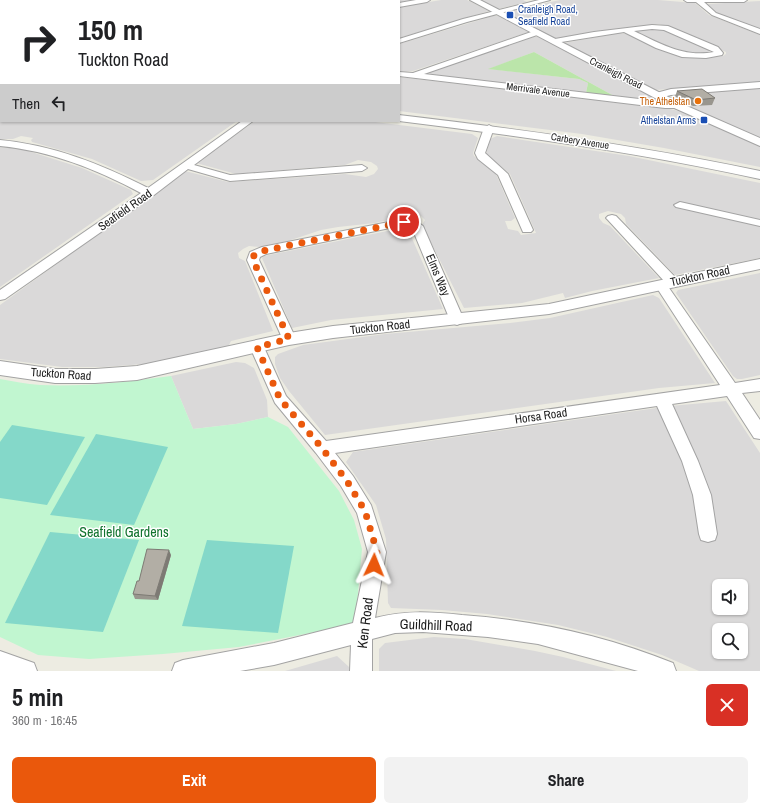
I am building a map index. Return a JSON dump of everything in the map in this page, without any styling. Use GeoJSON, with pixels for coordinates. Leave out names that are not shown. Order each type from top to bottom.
{"type":"FeatureCollection","features":[{"type":"Feature","properties":{"kind":"street"},"geometry":{"type":"LineString","coordinates":[[400,5],[427,0]]}},
{"type":"Feature","properties":{"kind":"street","name":"Cranleigh Road"},"geometry":{"type":"LineString","coordinates":[[474,0],[676,105],[760,142]]}},
{"type":"Feature","properties":{"kind":"street"},"geometry":{"type":"LineString","coordinates":[[400,41],[498,12],[529,1],[547,0]]}},
{"type":"Feature","properties":{"kind":"street"},"geometry":{"type":"LineString","coordinates":[[687,0],[744,0]]}},
{"type":"Feature","properties":{"kind":"street"},"geometry":{"type":"LineString","coordinates":[[699,1],[714,14],[760,32]]}},
{"type":"Feature","properties":{"kind":"street"},"geometry":{"type":"LineString","coordinates":[[555,41],[625,30],[652,27],[665,28],[715,49],[719,53],[713,55],[684,56],[625,30]]}},
{"type":"Feature","properties":{"kind":"street"},"geometry":{"type":"LineString","coordinates":[[413,76],[537,32]]}},
{"type":"Feature","properties":{"kind":"street","name":"Merrivale Avenue"},"geometry":{"type":"LineString","coordinates":[[400,74],[665,105],[676,105]]}},
{"type":"Feature","properties":{"kind":"street"},"geometry":{"type":"LineString","coordinates":[[658,95],[671,92],[760,85]]}},
{"type":"Feature","properties":{"kind":"street","name":"Carbery Avenue"},"geometry":{"type":"LineString","coordinates":[[400,118],[489,128],[621,148],[760,175]]}},
{"type":"Feature","properties":{"kind":"street","name":"Seafield Road"},"geometry":{"type":"LineString","coordinates":[[0,296],[150,193],[247,122]]}},
{"type":"Feature","properties":{"kind":"street"},"geometry":{"type":"LineString","coordinates":[[489,128],[480,153],[482,157],[503,174],[528,230]]}},
{"type":"Feature","properties":{"kind":"street"},"geometry":{"type":"LineString","coordinates":[[0,143],[27,145],[82,161],[119,177],[150,193]]}},
{"type":"Feature","properties":{"kind":"street"},"geometry":{"type":"LineString","coordinates":[[187,166],[230,178],[362,168]]}},
{"type":"Feature","properties":{"kind":"street"},"geometry":{"type":"LineString","coordinates":[[680,205],[760,223]]}},
{"type":"Feature","properties":{"kind":"street"},"geometry":{"type":"LineString","coordinates":[[612,218],[667,283],[760,433]]}},
{"type":"Feature","properties":{"kind":"street","name":"Elms Way"},"geometry":{"type":"LineString","coordinates":[[289,339],[253,260],[254,255],[262,251],[404,222],[411,222],[417,226],[457,320]]}},
{"type":"Feature","properties":{"kind":"street","name":"Tuckton Road"},"geometry":{"type":"LineString","coordinates":[[0,368],[55,376],[130,374],[171,367],[289,339],[341,331],[457,320],[549,309],[760,264]]}},
{"type":"Feature","properties":{"kind":"street","name":"Ken Road"},"geometry":{"type":"LineString","coordinates":[[257,347],[280,399],[322,448],[347,481],[365,511],[377,552],[362,631],[361,671]]}},
{"type":"Feature","properties":{"kind":"street","name":"Horsa Road"},"geometry":{"type":"LineString","coordinates":[[322,448],[760,385]]}},
{"type":"Feature","properties":{"kind":"street"},"geometry":{"type":"LineString","coordinates":[[662,398],[690,461],[702,495],[708,534]]}},
{"type":"Feature","properties":{"kind":"street","name":"Guildhill Road"},"geometry":{"type":"LineString","coordinates":[[182,671],[274,654],[395,624],[423,622],[488,627],[538,634],[637,660],[665,671]]}},
{"type":"Feature","properties":{"kind":"street"},"geometry":{"type":"LineString","coordinates":[[0,662],[26,671]]}},
{"type":"Feature","properties":{"kind":"shaded area"},"geometry":{"type":"Polygon","coordinates":[[[400,0],[417,0],[400,3],[400,0]]]}},
{"type":"Feature","properties":{"kind":"shaded area"},"geometry":{"type":"Polygon","coordinates":[[[441,0],[467,0],[489,11],[400,38],[400,7],[441,0]]]}},
{"type":"Feature","properties":{"kind":"shaded area"},"geometry":{"type":"Polygon","coordinates":[[[479,0],[523,0],[527,2],[498,9],[479,0]]]}},
{"type":"Feature","properties":{"kind":"shaded area"},"geometry":{"type":"Polygon","coordinates":[[[560,0],[658,0],[695,3],[709,15],[760,35],[760,82],[656,90],[564,43],[619,33],[628,34],[683,58],[723,56],[726,52],[658,24],[590,32],[556,39],[507,13],[560,0]]]}},
{"type":"Feature","properties":{"kind":"shaded area"},"geometry":{"type":"Polygon","coordinates":[[[760,1],[760,30],[717,13],[707,4],[760,1]]]}},
{"type":"Feature","properties":{"kind":"shaded area"},"geometry":{"type":"Polygon","coordinates":[[[493,16],[501,16],[529,32],[413,71],[400,72],[400,44],[493,16]]]}},
{"type":"Feature","properties":{"kind":"shaded area"},"geometry":{"type":"Polygon","coordinates":[[[662,29],[710,50],[709,53],[681,53],[638,33],[638,31],[662,29]]]}},
{"type":"Feature","properties":{"kind":"shaded area"},"geometry":{"type":"Polygon","coordinates":[[[533,37],[540,37],[658,99],[655,101],[614,96],[534,52],[489,69],[579,79],[588,83],[586,93],[429,74],[432,71],[533,37]]]}},
{"type":"Feature","properties":{"kind":"shaded area"},"geometry":{"type":"Polygon","coordinates":[[[400,77],[589,99],[683,112],[760,146],[760,167],[582,134],[400,111],[400,77]]]}},
{"type":"Feature","properties":{"kind":"shaded area"},"geometry":{"type":"Polygon","coordinates":[[[760,88],[760,138],[700,113],[671,97],[675,95],[760,88]]]}},
{"type":"Feature","properties":{"kind":"shaded area"},"geometry":{"type":"Polygon","coordinates":[[[0,122],[236,122],[153,180],[141,181],[92,159],[32,142],[31,140],[33,138],[21,136],[13,139],[0,139],[0,122]]]}},
{"type":"Feature","properties":{"kind":"shaded area"},"geometry":{"type":"Polygon","coordinates":[[[254,122],[375,122],[472,134],[478,138],[473,153],[474,156],[496,174],[515,218],[511,221],[505,221],[508,229],[518,231],[521,235],[536,233],[510,174],[486,154],[490,139],[497,136],[629,156],[760,183],[760,221],[678,203],[677,205],[760,226],[760,258],[675,275],[626,224],[625,218],[621,214],[608,211],[599,214],[599,218],[603,223],[610,226],[659,278],[592,291],[565,298],[563,293],[522,303],[464,308],[422,225],[425,220],[416,214],[407,214],[399,218],[375,223],[321,230],[288,241],[260,247],[249,246],[238,253],[239,258],[245,261],[273,331],[231,341],[228,347],[144,364],[104,367],[62,367],[0,359],[0,305],[185,171],[228,182],[345,174],[366,177],[374,174],[378,169],[377,166],[371,162],[358,160],[345,165],[236,174],[196,163],[254,122]]]}},
{"type":"Feature","properties":{"kind":"shaded area"},"geometry":{"type":"Polygon","coordinates":[[[0,147],[22,149],[82,168],[131,190],[133,194],[0,287],[0,147]]]}},
{"type":"Feature","properties":{"kind":"shaded area"},"geometry":{"type":"Polygon","coordinates":[[[407,227],[443,309],[331,320],[292,328],[262,258],[264,256],[407,227]]]}},
{"type":"Feature","properties":{"kind":"shaded area"},"geometry":{"type":"Polygon","coordinates":[[[760,273],[760,375],[737,379],[733,376],[676,293],[678,290],[760,273]]]}},
{"type":"Feature","properties":{"kind":"shaded area"},"geometry":{"type":"Polygon","coordinates":[[[653,295],[659,298],[715,383],[659,388],[325,435],[289,391],[280,378],[275,364],[275,357],[278,354],[303,345],[385,334],[550,318],[653,295]]]}},
{"type":"Feature","properties":{"kind":"shaded area"},"geometry":{"type":"Polygon","coordinates":[[[236,362],[245,363],[254,368],[267,400],[268,417],[236,424],[193,429],[171,376],[236,362]]]}},
{"type":"Feature","properties":{"kind":"shaded area"},"geometry":{"type":"Polygon","coordinates":[[[726,401],[760,453],[760,671],[699,671],[662,655],[607,637],[558,625],[487,614],[391,608],[388,603],[386,539],[376,505],[346,462],[353,452],[670,406],[726,401]]]}},
{"type":"Feature","properties":{"kind":"shaded area"},"geometry":{"type":"Polygon","coordinates":[[[12,425],[85,437],[47,505],[0,498],[0,442],[12,425]]]}},
{"type":"Feature","properties":{"kind":"shaded area"},"geometry":{"type":"Polygon","coordinates":[[[96,434],[168,447],[134,525],[50,515],[96,434]]]}},
{"type":"Feature","properties":{"kind":"shaded area"},"geometry":{"type":"Polygon","coordinates":[[[50,532],[139,540],[103,632],[5,623],[50,532]]]}},
{"type":"Feature","properties":{"kind":"shaded area"},"geometry":{"type":"Polygon","coordinates":[[[207,540],[294,546],[278,633],[182,626],[207,540]]]}},
{"type":"Feature","properties":{"kind":"shaded area"},"geometry":{"type":"Polygon","coordinates":[[[434,637],[465,639],[535,651],[616,671],[379,671],[379,649],[385,643],[434,637]]]}},
{"type":"Feature","properties":{"kind":"shaded area"},"geometry":{"type":"Polygon","coordinates":[[[337,656],[349,667],[349,671],[285,671],[337,656]]]}},
{"type":"Feature","properties":{"kind":"green space"},"geometry":{"type":"Polygon","coordinates":[[[534,52],[614,96],[586,93],[588,83],[579,79],[488,69],[534,52]]]}},
{"type":"Feature","properties":{"kind":"green space","name":"Seafield Gardens"},"geometry":{"type":"Polygon","coordinates":[[[171,376],[193,429],[236,424],[268,417],[288,427],[339,491],[354,520],[362,549],[355,626],[315,632],[239,647],[89,659],[38,655],[0,637],[0,379],[40,385],[89,385],[171,376]]]}},
{"type":"Feature","properties":{"kind":"building"},"geometry":{"type":"Polygon","coordinates":[[[702,89],[715,98],[696,100],[677,91],[702,89]]]}},
{"type":"Feature","properties":{"kind":"building","name":"Seafield Gardens"},"geometry":{"type":"Polygon","coordinates":[[[147,549],[169,550],[155,596],[133,594],[137,581],[139,581],[147,549]]]}},
{"type":"Feature","properties":{"kind":"place","name":"Cranleigh Road, Seafield Road"},"geometry":{"type":"Point","coordinates":[510,15]}},
{"type":"Feature","properties":{"kind":"place","name":"The Athelstan"},"geometry":{"type":"Point","coordinates":[698,101]}},
{"type":"Feature","properties":{"kind":"place","name":"Athelstan Arms"},"geometry":{"type":"Point","coordinates":[704,120]}},
{"type":"Feature","properties":{"kind":"route"},"geometry":{"type":"LineString","coordinates":[[374,565],[377,552],[365,511],[347,481],[322,448],[280,399],[257,347],[289,339],[253,260],[254,255],[262,251],[404,222]]}}]}
